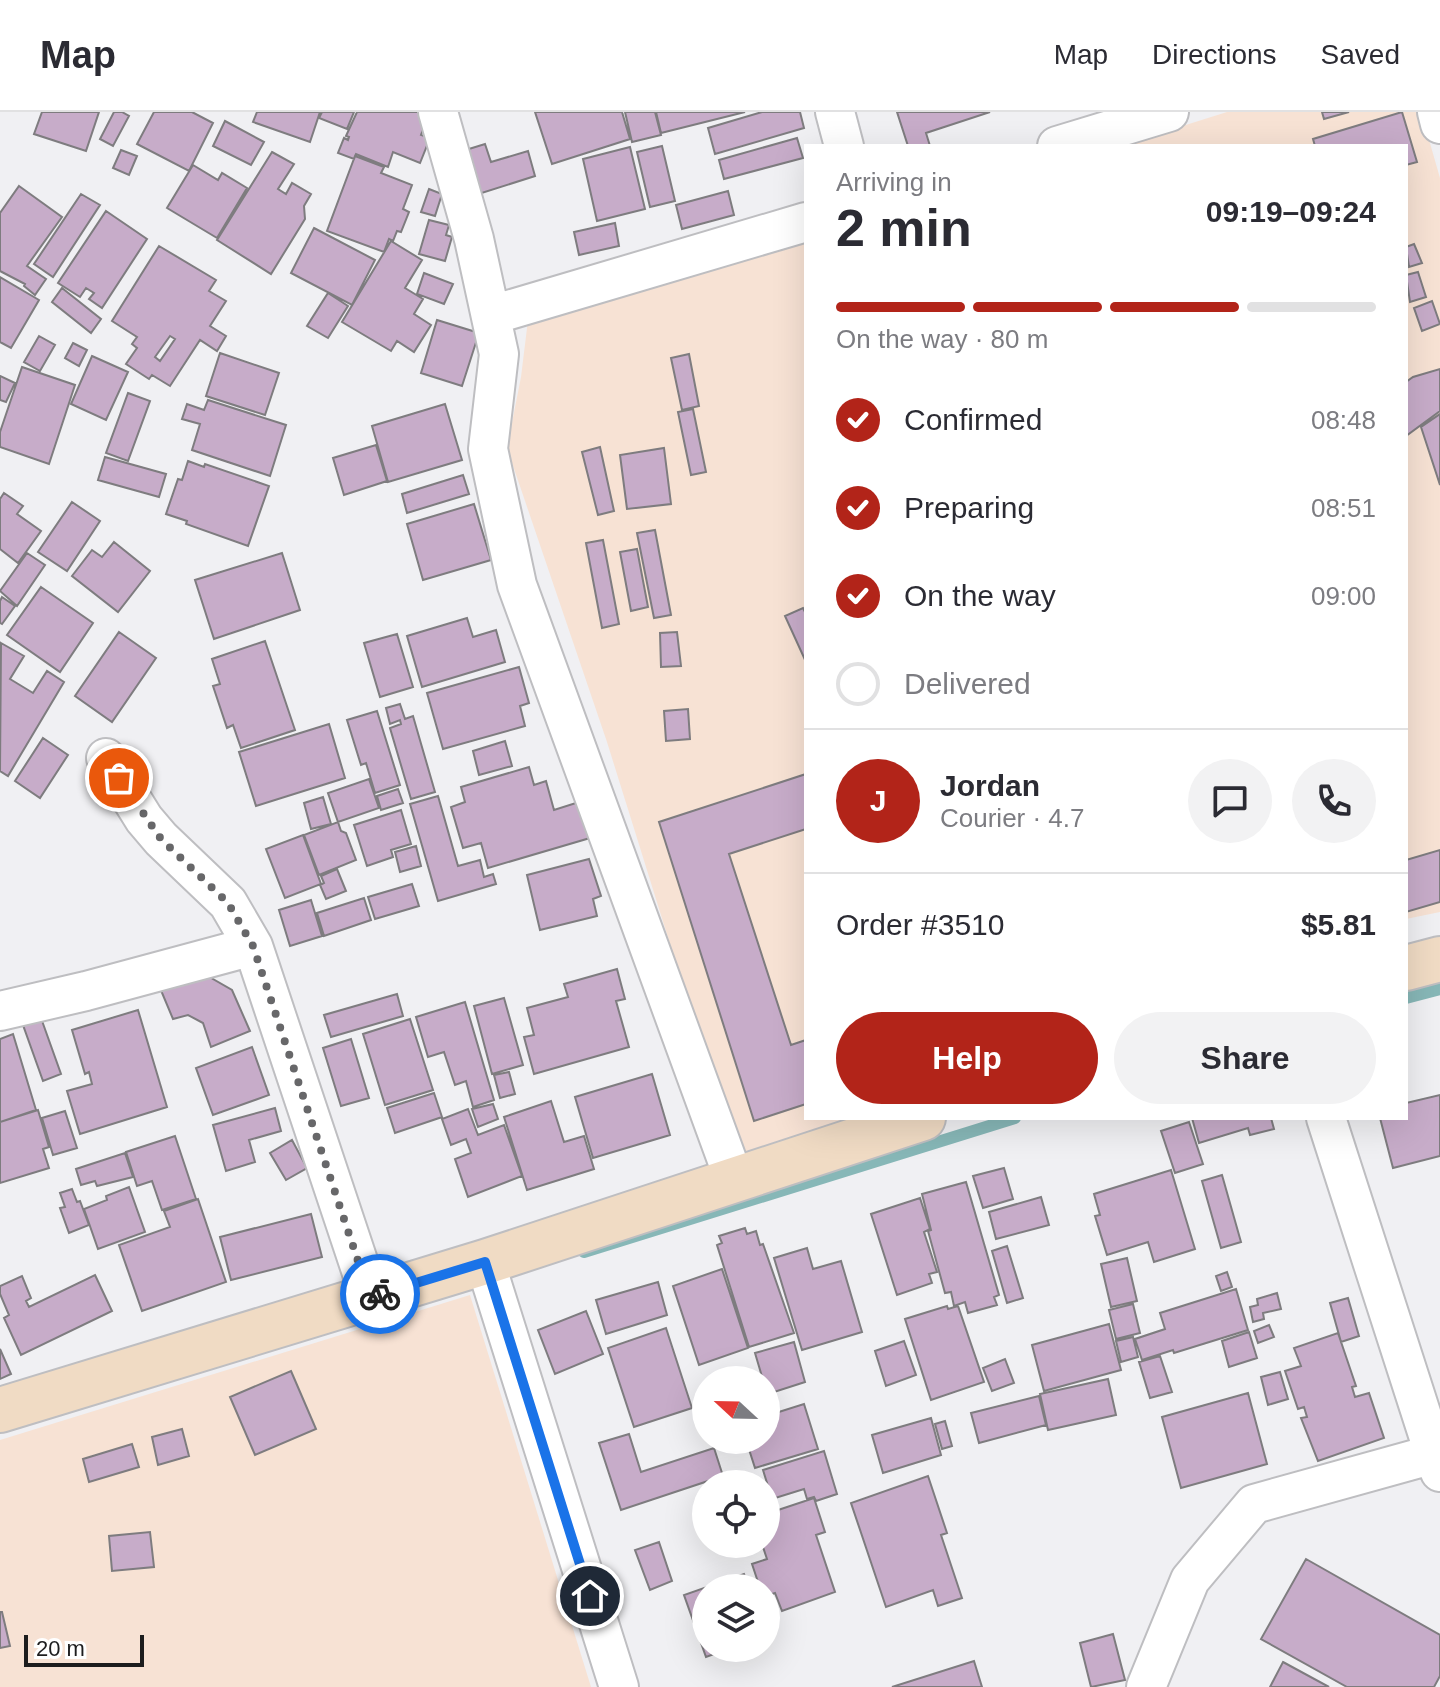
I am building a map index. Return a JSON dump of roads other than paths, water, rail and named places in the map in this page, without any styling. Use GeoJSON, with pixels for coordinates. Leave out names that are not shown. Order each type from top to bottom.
{"type":"FeatureCollection","features":[{"type":"Feature","properties":{"kind":"street"},"geometry":{"type":"LineString","coordinates":[[438,112],[492,315],[499,354],[488,449],[517,585],[734,1179]]}},
{"type":"Feature","properties":{"kind":"street"},"geometry":{"type":"LineString","coordinates":[[835,112],[843,144]]}},
{"type":"Feature","properties":{"kind":"street"},"geometry":{"type":"LineString","coordinates":[[1064,144],[1169,112]]}},
{"type":"Feature","properties":{"kind":"street"},"geometry":{"type":"LineString","coordinates":[[1437,112],[1440,124]]}},
{"type":"Feature","properties":{"kind":"street"},"geometry":{"type":"LineString","coordinates":[[492,315],[804,223]]}},
{"type":"Feature","properties":{"kind":"street"},"geometry":{"type":"LineString","coordinates":[[106,758],[144,819],[228,903],[253,946],[370,1297]]}},
{"type":"Feature","properties":{"kind":"street"},"geometry":{"type":"LineString","coordinates":[[0,1011],[253,946]]}},
{"type":"Feature","properties":{"kind":"street"},"geometry":{"type":"LineString","coordinates":[[1408,967],[1440,959]]}},
{"type":"Feature","properties":{"kind":"street"},"geometry":{"type":"LineString","coordinates":[[0,1410],[485,1262],[917,1120]]}},
{"type":"Feature","properties":{"kind":"street"},"geometry":{"type":"LineString","coordinates":[[1146,1687],[1190,1580],[1254,1504],[1437,1463],[1327,1120]]}},
{"type":"Feature","properties":{"kind":"street"},"geometry":{"type":"LineString","coordinates":[[485,1262],[619,1687]]}},
{"type":"Feature","properties":{"kind":"waterway"},"geometry":{"type":"LineString","coordinates":[[1408,997],[1440,989]]}},
{"type":"Feature","properties":{"kind":"waterway"},"geometry":{"type":"LineString","coordinates":[[584,1252],[1009,1120]]}}]}
